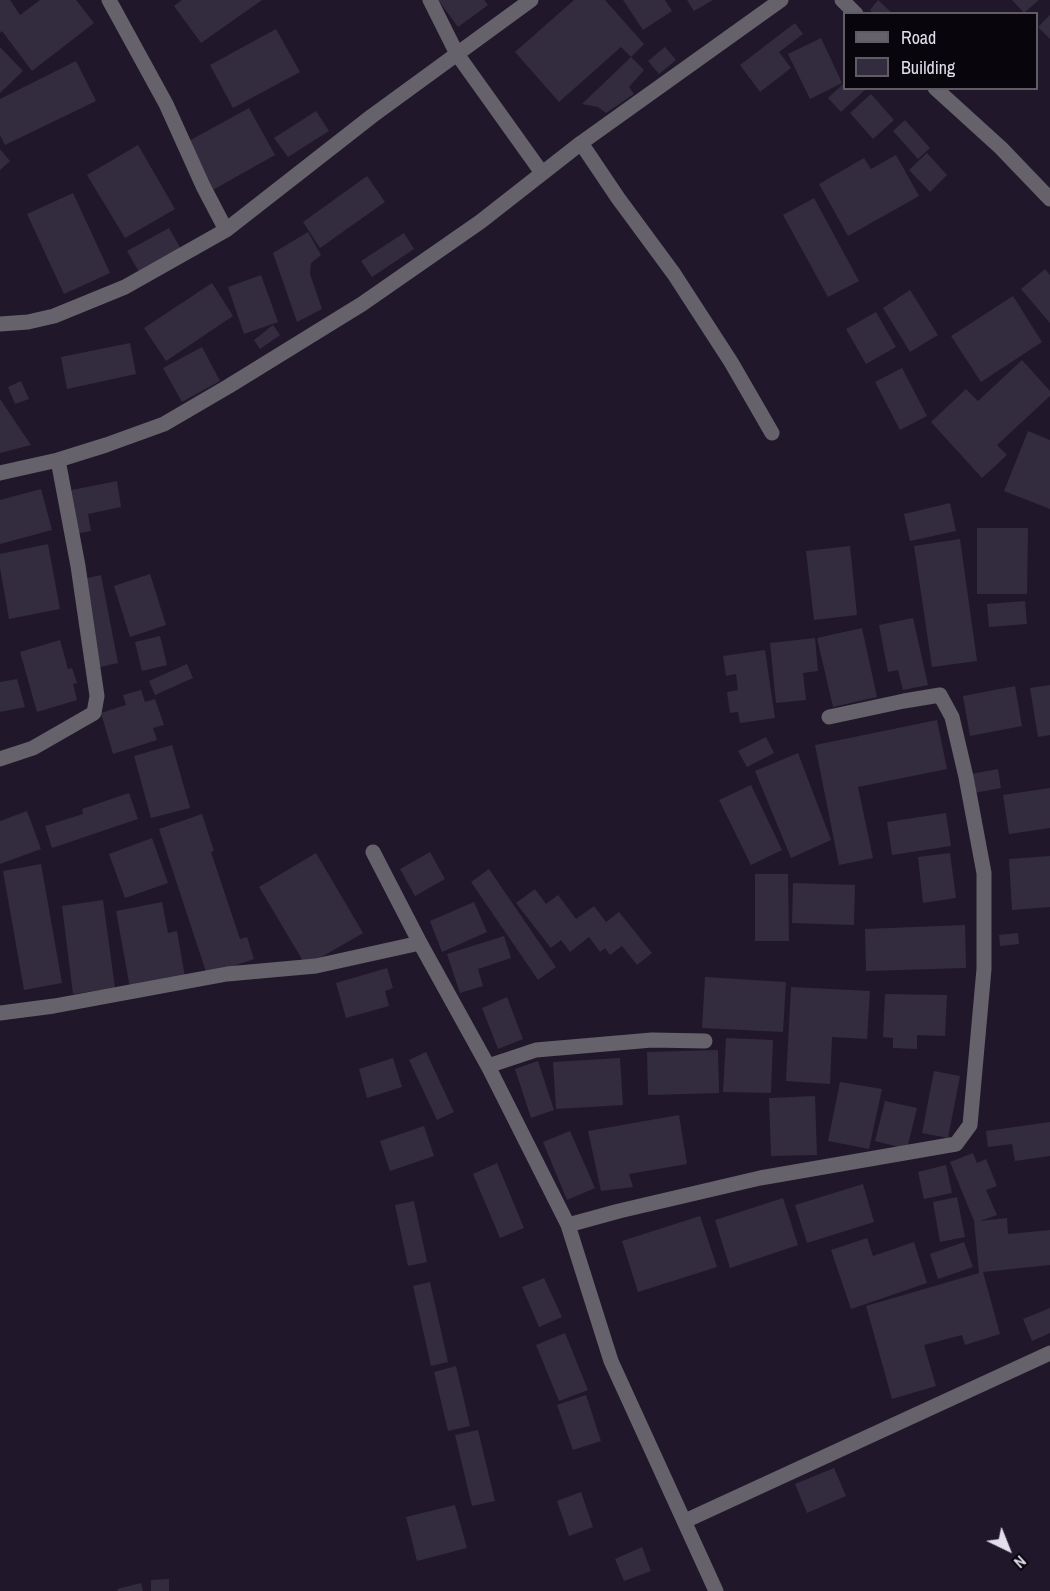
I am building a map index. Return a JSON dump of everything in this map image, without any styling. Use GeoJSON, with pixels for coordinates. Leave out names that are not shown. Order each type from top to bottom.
{"type":"FeatureCollection","features":[{"type":"Feature","properties":{"kind":"street"},"geometry":{"type":"LineString","coordinates":[[109,0],[166,104],[203,186],[226,230]]}},
{"type":"Feature","properties":{"kind":"street"},"geometry":{"type":"LineString","coordinates":[[430,0],[457,54],[542,173]]}},
{"type":"Feature","properties":{"kind":"street"},"geometry":{"type":"LineString","coordinates":[[0,324],[28,322],[54,316],[125,287],[226,230],[372,116],[531,0]]}},
{"type":"Feature","properties":{"kind":"street"},"geometry":{"type":"LineString","coordinates":[[0,472],[58,460],[164,424],[220,391],[362,304],[480,222],[581,143],[781,0]]}},
{"type":"Feature","properties":{"kind":"street"},"geometry":{"type":"LineString","coordinates":[[842,0],[854,12]]}},
{"type":"Feature","properties":{"kind":"street"},"geometry":{"type":"LineString","coordinates":[[937,90],[1001,148],[1050,199]]}},
{"type":"Feature","properties":{"kind":"street"},"geometry":{"type":"LineString","coordinates":[[581,143],[674,274],[731,362],[772,433]]}},
{"type":"Feature","properties":{"kind":"street"},"geometry":{"type":"LineString","coordinates":[[0,759],[33,748],[94,713],[97,696],[78,566],[58,460]]}},
{"type":"Feature","properties":{"kind":"street"},"geometry":{"type":"LineString","coordinates":[[568,1225],[760,1178],[956,1144],[970,1125],[984,969],[984,873],[952,717],[940,695],[904,700],[829,717]]}},
{"type":"Feature","properties":{"kind":"street"},"geometry":{"type":"LineString","coordinates":[[374,852],[420,943],[488,1066],[568,1225],[611,1361],[716,1591]]}},
{"type":"Feature","properties":{"kind":"street"},"geometry":{"type":"LineString","coordinates":[[0,1013],[54,1006],[227,974],[316,966],[420,943]]}},
{"type":"Feature","properties":{"kind":"street"},"geometry":{"type":"LineString","coordinates":[[488,1066],[536,1050],[652,1040],[705,1041]]}},
{"type":"Feature","properties":{"kind":"street"},"geometry":{"type":"LineString","coordinates":[[685,1521],[1050,1353]]}},
{"type":"Feature","properties":{"kind":"building"},"geometry":{"type":"Polygon","coordinates":[[[0,0],[10,0],[20,15],[40,0],[76,0],[94,23],[32,71],[2,31],[0,33],[0,0]]]}},
{"type":"Feature","properties":{"kind":"building"},"geometry":{"type":"Polygon","coordinates":[[[182,0],[262,0],[201,43],[174,6],[182,0]]]}},
{"type":"Feature","properties":{"kind":"building"},"geometry":{"type":"Polygon","coordinates":[[[438,0],[484,0],[488,5],[458,27],[438,0]]]}},
{"type":"Feature","properties":{"kind":"building"},"geometry":{"type":"Polygon","coordinates":[[[574,0],[605,0],[644,44],[631,57],[621,47],[559,102],[515,52],[574,0]]]}},
{"type":"Feature","properties":{"kind":"building"},"geometry":{"type":"Polygon","coordinates":[[[623,0],[665,0],[672,11],[643,30],[623,0]]]}},
{"type":"Feature","properties":{"kind":"building"},"geometry":{"type":"Polygon","coordinates":[[[687,0],[713,0],[694,11],[687,0]]]}},
{"type":"Feature","properties":{"kind":"building"},"geometry":{"type":"Polygon","coordinates":[[[878,0],[891,12],[872,12],[870,10],[878,0]]]}},
{"type":"Feature","properties":{"kind":"building"},"geometry":{"type":"Polygon","coordinates":[[[1012,0],[1039,0],[1025,12],[1012,0]]]}},
{"type":"Feature","properties":{"kind":"building"},"geometry":{"type":"Polygon","coordinates":[[[1050,15],[1050,39],[1038,27],[1050,15]]]}},
{"type":"Feature","properties":{"kind":"building"},"geometry":{"type":"Polygon","coordinates":[[[795,23],[803,34],[779,52],[791,68],[760,92],[740,65],[795,23]]]}},
{"type":"Feature","properties":{"kind":"building"},"geometry":{"type":"Polygon","coordinates":[[[276,29],[300,72],[233,108],[210,65],[276,29]]]}},
{"type":"Feature","properties":{"kind":"building"},"geometry":{"type":"Polygon","coordinates":[[[821,38],[842,83],[810,99],[788,54],[821,38]]]}},
{"type":"Feature","properties":{"kind":"building"},"geometry":{"type":"Polygon","coordinates":[[[0,47],[23,71],[0,93],[0,47]]]}},
{"type":"Feature","properties":{"kind":"building"},"geometry":{"type":"Polygon","coordinates":[[[665,47],[676,60],[659,74],[648,61],[665,47]]]}},
{"type":"Feature","properties":{"kind":"building"},"geometry":{"type":"Polygon","coordinates":[[[631,57],[644,70],[629,87],[634,94],[606,113],[598,107],[582,104],[631,57]]]}},
{"type":"Feature","properties":{"kind":"building"},"geometry":{"type":"Polygon","coordinates":[[[76,61],[96,101],[5,145],[0,135],[0,99],[76,61]]]}},
{"type":"Feature","properties":{"kind":"building"},"geometry":{"type":"Polygon","coordinates":[[[843,84],[843,90],[865,90],[841,112],[828,98],[843,84]]]}},
{"type":"Feature","properties":{"kind":"building"},"geometry":{"type":"Polygon","coordinates":[[[871,94],[894,120],[873,139],[850,113],[871,94]]]}},
{"type":"Feature","properties":{"kind":"building"},"geometry":{"type":"Polygon","coordinates":[[[249,108],[275,155],[211,191],[185,143],[249,108]]]}},
{"type":"Feature","properties":{"kind":"building"},"geometry":{"type":"Polygon","coordinates":[[[316,111],[329,131],[288,157],[274,138],[316,111]]]}},
{"type":"Feature","properties":{"kind":"building"},"geometry":{"type":"Polygon","coordinates":[[[905,120],[930,148],[918,159],[893,131],[905,120]]]}},
{"type":"Feature","properties":{"kind":"building"},"geometry":{"type":"Polygon","coordinates":[[[138,145],[175,209],[125,238],[87,175],[138,145]]]}},
{"type":"Feature","properties":{"kind":"building"},"geometry":{"type":"Polygon","coordinates":[[[0,149],[10,161],[0,170],[0,149]]]}},
{"type":"Feature","properties":{"kind":"building"},"geometry":{"type":"Polygon","coordinates":[[[927,153],[947,175],[930,192],[909,170],[927,153]]]}},
{"type":"Feature","properties":{"kind":"building"},"geometry":{"type":"Polygon","coordinates":[[[896,155],[919,196],[848,236],[819,184],[864,158],[871,169],[896,155]]]}},
{"type":"Feature","properties":{"kind":"building"},"geometry":{"type":"Polygon","coordinates":[[[367,176],[385,202],[320,248],[303,222],[367,176]]]}},
{"type":"Feature","properties":{"kind":"building"},"geometry":{"type":"Polygon","coordinates":[[[73,193],[110,273],[64,294],[27,214],[73,193]]]}},
{"type":"Feature","properties":{"kind":"building"},"geometry":{"type":"Polygon","coordinates":[[[814,198],[859,281],[828,297],[783,215],[814,198]]]}},
{"type":"Feature","properties":{"kind":"building"},"geometry":{"type":"Polygon","coordinates":[[[169,228],[181,249],[139,272],[127,251],[169,228]]]}},
{"type":"Feature","properties":{"kind":"building"},"geometry":{"type":"Polygon","coordinates":[[[308,232],[321,255],[311,263],[310,274],[322,309],[297,322],[273,253],[308,232]]]}},
{"type":"Feature","properties":{"kind":"building"},"geometry":{"type":"Polygon","coordinates":[[[404,233],[414,249],[372,277],[361,261],[404,233]]]}},
{"type":"Feature","properties":{"kind":"building"},"geometry":{"type":"Polygon","coordinates":[[[1045,269],[1050,275],[1050,323],[1021,289],[1045,269]]]}},
{"type":"Feature","properties":{"kind":"building"},"geometry":{"type":"Polygon","coordinates":[[[261,275],[278,322],[244,334],[228,287],[261,275]]]}},
{"type":"Feature","properties":{"kind":"building"},"geometry":{"type":"Polygon","coordinates":[[[212,283],[233,316],[166,361],[144,328],[212,283]]]}},
{"type":"Feature","properties":{"kind":"building"},"geometry":{"type":"Polygon","coordinates":[[[910,290],[938,335],[910,352],[883,308],[910,290]]]}},
{"type":"Feature","properties":{"kind":"building"},"geometry":{"type":"Polygon","coordinates":[[[1013,296],[1042,342],[981,382],[951,336],[1013,296]]]}},
{"type":"Feature","properties":{"kind":"building"},"geometry":{"type":"Polygon","coordinates":[[[876,312],[896,347],[866,364],[846,329],[876,312]]]}},
{"type":"Feature","properties":{"kind":"building"},"geometry":{"type":"Polygon","coordinates":[[[273,325],[280,335],[260,349],[254,340],[273,325]]]}},
{"type":"Feature","properties":{"kind":"building"},"geometry":{"type":"Polygon","coordinates":[[[130,343],[136,374],[67,389],[61,357],[130,343]]]}},
{"type":"Feature","properties":{"kind":"building"},"geometry":{"type":"Polygon","coordinates":[[[202,347],[220,381],[182,402],[163,368],[202,347]]]}},
{"type":"Feature","properties":{"kind":"building"},"geometry":{"type":"Polygon","coordinates":[[[1022,360],[1050,391],[1050,396],[997,445],[1007,455],[982,478],[931,422],[966,389],[978,401],[1022,360]]]}},
{"type":"Feature","properties":{"kind":"building"},"geometry":{"type":"Polygon","coordinates":[[[902,368],[927,416],[900,430],[875,382],[902,368]]]}},
{"type":"Feature","properties":{"kind":"building"},"geometry":{"type":"Polygon","coordinates":[[[21,381],[29,399],[15,404],[8,387],[21,381]]]}},
{"type":"Feature","properties":{"kind":"building"},"geometry":{"type":"Polygon","coordinates":[[[0,399],[31,445],[0,453],[0,399]]]}},
{"type":"Feature","properties":{"kind":"building"},"geometry":{"type":"Polygon","coordinates":[[[1028,431],[1050,440],[1050,509],[1004,491],[1028,431]]]}},
{"type":"Feature","properties":{"kind":"building"},"geometry":{"type":"Polygon","coordinates":[[[117,481],[121,507],[88,514],[91,531],[70,535],[62,492],[117,481]]]}},
{"type":"Feature","properties":{"kind":"building"},"geometry":{"type":"Polygon","coordinates":[[[41,489],[52,530],[0,544],[0,500],[41,489]]]}},
{"type":"Feature","properties":{"kind":"building"},"geometry":{"type":"Polygon","coordinates":[[[950,503],[956,531],[910,541],[904,514],[950,503]]]}},
{"type":"Feature","properties":{"kind":"building"},"geometry":{"type":"Polygon","coordinates":[[[977,528],[1028,528],[1027,594],[977,594],[977,528]]]}},
{"type":"Feature","properties":{"kind":"building"},"geometry":{"type":"Polygon","coordinates":[[[960,539],[977,661],[932,667],[914,546],[960,539]]]}},
{"type":"Feature","properties":{"kind":"building"},"geometry":{"type":"Polygon","coordinates":[[[48,544],[60,609],[9,619],[0,568],[0,554],[48,544]]]}},
{"type":"Feature","properties":{"kind":"building"},"geometry":{"type":"Polygon","coordinates":[[[850,546],[857,615],[814,620],[806,551],[850,546]]]}},
{"type":"Feature","properties":{"kind":"building"},"geometry":{"type":"Polygon","coordinates":[[[150,574],[166,625],[130,637],[114,586],[150,574]]]}},
{"type":"Feature","properties":{"kind":"building"},"geometry":{"type":"Polygon","coordinates":[[[101,575],[118,663],[96,668],[79,580],[101,575]]]}},
{"type":"Feature","properties":{"kind":"building"},"geometry":{"type":"Polygon","coordinates":[[[1025,601],[1027,624],[989,627],[987,604],[1025,601]]]}},
{"type":"Feature","properties":{"kind":"building"},"geometry":{"type":"Polygon","coordinates":[[[913,618],[928,685],[903,690],[898,670],[888,672],[879,625],[913,618]]]}},
{"type":"Feature","properties":{"kind":"building"},"geometry":{"type":"Polygon","coordinates":[[[862,628],[877,697],[833,707],[817,638],[862,628]]]}},
{"type":"Feature","properties":{"kind":"building"},"geometry":{"type":"Polygon","coordinates":[[[160,636],[167,665],[142,671],[135,642],[160,636]]]}},
{"type":"Feature","properties":{"kind":"building"},"geometry":{"type":"Polygon","coordinates":[[[815,638],[818,671],[803,673],[806,700],[776,703],[770,643],[815,638]]]}},
{"type":"Feature","properties":{"kind":"building"},"geometry":{"type":"Polygon","coordinates":[[[60,640],[68,669],[72,668],[77,683],[73,684],[77,700],[37,712],[20,652],[60,640]]]}},
{"type":"Feature","properties":{"kind":"building"},"geometry":{"type":"Polygon","coordinates":[[[765,650],[775,718],[740,723],[738,712],[730,713],[727,692],[738,690],[736,674],[726,676],[723,656],[765,650]]]}},
{"type":"Feature","properties":{"kind":"building"},"geometry":{"type":"Polygon","coordinates":[[[187,664],[193,678],[155,695],[149,681],[187,664]]]}},
{"type":"Feature","properties":{"kind":"building"},"geometry":{"type":"Polygon","coordinates":[[[17,679],[25,707],[0,712],[0,682],[17,679]]]}},
{"type":"Feature","properties":{"kind":"building"},"geometry":{"type":"Polygon","coordinates":[[[1050,685],[1050,735],[1038,737],[1030,688],[1050,685]]]}},
{"type":"Feature","properties":{"kind":"building"},"geometry":{"type":"Polygon","coordinates":[[[1015,686],[1022,726],[970,736],[963,696],[1015,686]]]}},
{"type":"Feature","properties":{"kind":"building"},"geometry":{"type":"Polygon","coordinates":[[[141,690],[145,702],[155,699],[164,725],[153,728],[157,740],[113,754],[101,713],[126,705],[123,695],[141,690]]]}},
{"type":"Feature","properties":{"kind":"building"},"geometry":{"type":"Polygon","coordinates":[[[937,720],[947,769],[858,787],[873,858],[839,865],[815,745],[937,720]]]}},
{"type":"Feature","properties":{"kind":"building"},"geometry":{"type":"Polygon","coordinates":[[[766,737],[774,753],[747,767],[738,751],[766,737]]]}},
{"type":"Feature","properties":{"kind":"building"},"geometry":{"type":"Polygon","coordinates":[[[172,745],[190,808],[151,818],[134,756],[172,745]]]}},
{"type":"Feature","properties":{"kind":"building"},"geometry":{"type":"Polygon","coordinates":[[[798,753],[831,840],[791,858],[755,771],[798,753]]]}},
{"type":"Feature","properties":{"kind":"building"},"geometry":{"type":"Polygon","coordinates":[[[998,769],[1001,788],[974,793],[971,774],[998,769]]]}},
{"type":"Feature","properties":{"kind":"building"},"geometry":{"type":"Polygon","coordinates":[[[751,785],[782,850],[751,865],[719,800],[751,785]]]}},
{"type":"Feature","properties":{"kind":"building"},"geometry":{"type":"Polygon","coordinates":[[[1050,788],[1050,828],[1009,834],[1003,795],[1050,788]]]}},
{"type":"Feature","properties":{"kind":"building"},"geometry":{"type":"Polygon","coordinates":[[[129,793],[138,819],[52,848],[45,826],[83,814],[82,809],[129,793]]]}},
{"type":"Feature","properties":{"kind":"building"},"geometry":{"type":"Polygon","coordinates":[[[27,811],[41,849],[0,864],[0,821],[27,811]]]}},
{"type":"Feature","properties":{"kind":"building"},"geometry":{"type":"Polygon","coordinates":[[[946,813],[951,846],[892,855],[887,822],[946,813]]]}},
{"type":"Feature","properties":{"kind":"building"},"geometry":{"type":"Polygon","coordinates":[[[202,814],[214,851],[211,852],[240,939],[247,937],[254,959],[207,975],[159,829],[202,814]]]}},
{"type":"Feature","properties":{"kind":"building"},"geometry":{"type":"Polygon","coordinates":[[[152,838],[168,883],[125,898],[109,854],[152,838]]]}},
{"type":"Feature","properties":{"kind":"building"},"geometry":{"type":"Polygon","coordinates":[[[430,852],[445,879],[415,896],[400,869],[430,852]]]}},
{"type":"Feature","properties":{"kind":"building"},"geometry":{"type":"Polygon","coordinates":[[[316,853],[363,933],[306,966],[259,887],[316,853]]]}},
{"type":"Feature","properties":{"kind":"building"},"geometry":{"type":"Polygon","coordinates":[[[950,853],[956,898],[923,903],[918,857],[950,853]]]}},
{"type":"Feature","properties":{"kind":"building"},"geometry":{"type":"Polygon","coordinates":[[[1050,856],[1050,907],[1012,910],[1009,859],[1050,856]]]}},
{"type":"Feature","properties":{"kind":"building"},"geometry":{"type":"Polygon","coordinates":[[[41,864],[62,983],[24,990],[3,871],[41,864]]]}},
{"type":"Feature","properties":{"kind":"building"},"geometry":{"type":"Polygon","coordinates":[[[489,869],[556,967],[538,980],[471,882],[489,869]]]}},
{"type":"Feature","properties":{"kind":"building"},"geometry":{"type":"Polygon","coordinates":[[[755,874],[788,874],[789,941],[755,941],[755,874]]]}},
{"type":"Feature","properties":{"kind":"building"},"geometry":{"type":"Polygon","coordinates":[[[793,883],[855,885],[854,925],[792,923],[793,883]]]}},
{"type":"Feature","properties":{"kind":"building"},"geometry":{"type":"Polygon","coordinates":[[[535,889],[546,904],[558,895],[576,919],[594,906],[606,922],[619,912],[652,953],[637,965],[622,946],[610,955],[605,948],[600,952],[589,937],[570,952],[561,940],[551,948],[516,903],[535,889]]]}},
{"type":"Feature","properties":{"kind":"building"},"geometry":{"type":"Polygon","coordinates":[[[103,900],[115,988],[73,994],[62,906],[103,900]]]}},
{"type":"Feature","properties":{"kind":"building"},"geometry":{"type":"Polygon","coordinates":[[[162,902],[168,933],[177,931],[185,977],[130,988],[116,911],[162,902]]]}},
{"type":"Feature","properties":{"kind":"building"},"geometry":{"type":"Polygon","coordinates":[[[474,902],[487,932],[442,952],[430,921],[474,902]]]}},
{"type":"Feature","properties":{"kind":"building"},"geometry":{"type":"Polygon","coordinates":[[[965,925],[966,968],[866,971],[865,929],[965,925]]]}},
{"type":"Feature","properties":{"kind":"building"},"geometry":{"type":"Polygon","coordinates":[[[1018,933],[1019,944],[1000,946],[999,935],[1018,933]]]}},
{"type":"Feature","properties":{"kind":"building"},"geometry":{"type":"Polygon","coordinates":[[[504,936],[511,958],[478,969],[483,986],[460,993],[447,954],[504,936]]]}},
{"type":"Feature","properties":{"kind":"building"},"geometry":{"type":"Polygon","coordinates":[[[387,968],[393,988],[385,991],[389,1006],[346,1018],[336,983],[387,968]]]}},
{"type":"Feature","properties":{"kind":"building"},"geometry":{"type":"Polygon","coordinates":[[[705,977],[786,982],[783,1032],[702,1028],[705,977]]]}},
{"type":"Feature","properties":{"kind":"building"},"geometry":{"type":"Polygon","coordinates":[[[791,987],[870,991],[867,1039],[832,1037],[830,1084],[786,1081],[791,987]]]}},
{"type":"Feature","properties":{"kind":"building"},"geometry":{"type":"Polygon","coordinates":[[[885,994],[947,995],[945,1036],[917,1035],[917,1049],[893,1048],[893,1038],[883,1037],[885,994]]]}},
{"type":"Feature","properties":{"kind":"building"},"geometry":{"type":"Polygon","coordinates":[[[507,997],[523,1039],[498,1049],[482,1008],[507,997]]]}},
{"type":"Feature","properties":{"kind":"building"},"geometry":{"type":"Polygon","coordinates":[[[726,1038],[773,1040],[771,1093],[723,1092],[726,1038]]]}},
{"type":"Feature","properties":{"kind":"building"},"geometry":{"type":"Polygon","coordinates":[[[718,1050],[719,1093],[648,1095],[647,1052],[718,1050]]]}},
{"type":"Feature","properties":{"kind":"building"},"geometry":{"type":"Polygon","coordinates":[[[426,1052],[454,1112],[437,1120],[409,1060],[426,1052]]]}},
{"type":"Feature","properties":{"kind":"building"},"geometry":{"type":"Polygon","coordinates":[[[393,1058],[402,1087],[367,1098],[359,1069],[393,1058]]]}},
{"type":"Feature","properties":{"kind":"building"},"geometry":{"type":"Polygon","coordinates":[[[620,1058],[623,1105],[556,1109],[553,1062],[620,1058]]]}},
{"type":"Feature","properties":{"kind":"building"},"geometry":{"type":"Polygon","coordinates":[[[538,1061],[554,1110],[531,1118],[515,1069],[538,1061]]]}},
{"type":"Feature","properties":{"kind":"building"},"geometry":{"type":"Polygon","coordinates":[[[934,1071],[960,1076],[948,1138],[922,1133],[934,1071]]]}},
{"type":"Feature","properties":{"kind":"building"},"geometry":{"type":"Polygon","coordinates":[[[840,1082],[882,1089],[869,1149],[828,1141],[840,1082]]]}},
{"type":"Feature","properties":{"kind":"building"},"geometry":{"type":"Polygon","coordinates":[[[815,1096],[817,1155],[771,1156],[769,1098],[815,1096]]]}},
{"type":"Feature","properties":{"kind":"building"},"geometry":{"type":"Polygon","coordinates":[[[885,1101],[917,1108],[907,1149],[875,1141],[885,1101]]]}},
{"type":"Feature","properties":{"kind":"building"},"geometry":{"type":"Polygon","coordinates":[[[679,1115],[687,1164],[629,1174],[633,1187],[601,1191],[588,1131],[679,1115]]]}},
{"type":"Feature","properties":{"kind":"building"},"geometry":{"type":"Polygon","coordinates":[[[1050,1122],[1050,1156],[1015,1161],[1012,1144],[988,1147],[986,1131],[1050,1122]]]}},
{"type":"Feature","properties":{"kind":"building"},"geometry":{"type":"Polygon","coordinates":[[[424,1126],[434,1156],[390,1171],[380,1141],[424,1126]]]}},
{"type":"Feature","properties":{"kind":"building"},"geometry":{"type":"Polygon","coordinates":[[[570,1131],[595,1188],[567,1200],[543,1142],[570,1131]]]}},
{"type":"Feature","properties":{"kind":"building"},"geometry":{"type":"Polygon","coordinates":[[[973,1153],[977,1163],[986,1159],[997,1186],[986,1190],[997,1215],[980,1221],[1007,1218],[1008,1234],[1050,1230],[1050,1265],[983,1272],[1000,1334],[965,1345],[962,1335],[924,1345],[936,1386],[892,1399],[866,1306],[979,1273],[974,1221],[950,1162],[973,1153]]]}},
{"type":"Feature","properties":{"kind":"building"},"geometry":{"type":"Polygon","coordinates":[[[497,1163],[524,1228],[500,1238],[473,1174],[497,1163]]]}},
{"type":"Feature","properties":{"kind":"building"},"geometry":{"type":"Polygon","coordinates":[[[946,1165],[952,1193],[924,1199],[918,1172],[946,1165]]]}},
{"type":"Feature","properties":{"kind":"building"},"geometry":{"type":"Polygon","coordinates":[[[863,1184],[874,1222],[807,1243],[795,1205],[863,1184]]]}},
{"type":"Feature","properties":{"kind":"building"},"geometry":{"type":"Polygon","coordinates":[[[957,1197],[965,1237],[940,1242],[933,1202],[957,1197]]]}},
{"type":"Feature","properties":{"kind":"building"},"geometry":{"type":"Polygon","coordinates":[[[783,1198],[798,1245],[730,1268],[715,1220],[783,1198]]]}},
{"type":"Feature","properties":{"kind":"building"},"geometry":{"type":"Polygon","coordinates":[[[414,1201],[427,1262],[408,1266],[395,1205],[414,1201]]]}},
{"type":"Feature","properties":{"kind":"building"},"geometry":{"type":"Polygon","coordinates":[[[700,1216],[717,1267],[638,1292],[622,1241],[700,1216]]]}},
{"type":"Feature","properties":{"kind":"building"},"geometry":{"type":"Polygon","coordinates":[[[867,1238],[873,1256],[914,1242],[927,1283],[851,1309],[831,1250],[867,1238]]]}},
{"type":"Feature","properties":{"kind":"building"},"geometry":{"type":"Polygon","coordinates":[[[964,1242],[973,1267],[938,1279],[930,1254],[964,1242]]]}},
{"type":"Feature","properties":{"kind":"building"},"geometry":{"type":"Polygon","coordinates":[[[544,1278],[562,1317],[539,1327],[522,1287],[544,1278]]]}},
{"type":"Feature","properties":{"kind":"building"},"geometry":{"type":"Polygon","coordinates":[[[430,1282],[448,1362],[431,1366],[413,1286],[430,1282]]]}},
{"type":"Feature","properties":{"kind":"building"},"geometry":{"type":"Polygon","coordinates":[[[1050,1308],[1050,1333],[1032,1341],[1023,1319],[1050,1308]]]}},
{"type":"Feature","properties":{"kind":"building"},"geometry":{"type":"Polygon","coordinates":[[[565,1333],[588,1390],[559,1401],[536,1345],[565,1333]]]}},
{"type":"Feature","properties":{"kind":"building"},"geometry":{"type":"Polygon","coordinates":[[[456,1366],[470,1426],[448,1431],[434,1372],[456,1366]]]}},
{"type":"Feature","properties":{"kind":"building"},"geometry":{"type":"Polygon","coordinates":[[[586,1395],[601,1441],[573,1450],[557,1405],[586,1395]]]}},
{"type":"Feature","properties":{"kind":"building"},"geometry":{"type":"Polygon","coordinates":[[[478,1430],[495,1501],[472,1506],[455,1435],[478,1430]]]}},
{"type":"Feature","properties":{"kind":"building"},"geometry":{"type":"Polygon","coordinates":[[[834,1468],[846,1496],[807,1513],[795,1484],[834,1468]]]}},
{"type":"Feature","properties":{"kind":"building"},"geometry":{"type":"Polygon","coordinates":[[[581,1492],[593,1527],[569,1536],[557,1501],[581,1492]]]}},
{"type":"Feature","properties":{"kind":"building"},"geometry":{"type":"Polygon","coordinates":[[[455,1505],[467,1548],[417,1561],[406,1517],[455,1505]]]}},
{"type":"Feature","properties":{"kind":"building"},"geometry":{"type":"Polygon","coordinates":[[[642,1547],[651,1571],[624,1581],[615,1559],[642,1547]]]}},
{"type":"Feature","properties":{"kind":"building"},"geometry":{"type":"Polygon","coordinates":[[[169,1579],[169,1591],[151,1591],[151,1580],[169,1579]]]}},
{"type":"Feature","properties":{"kind":"building"},"geometry":{"type":"Polygon","coordinates":[[[141,1583],[143,1591],[118,1591],[117,1589],[141,1583]]]}}]}
